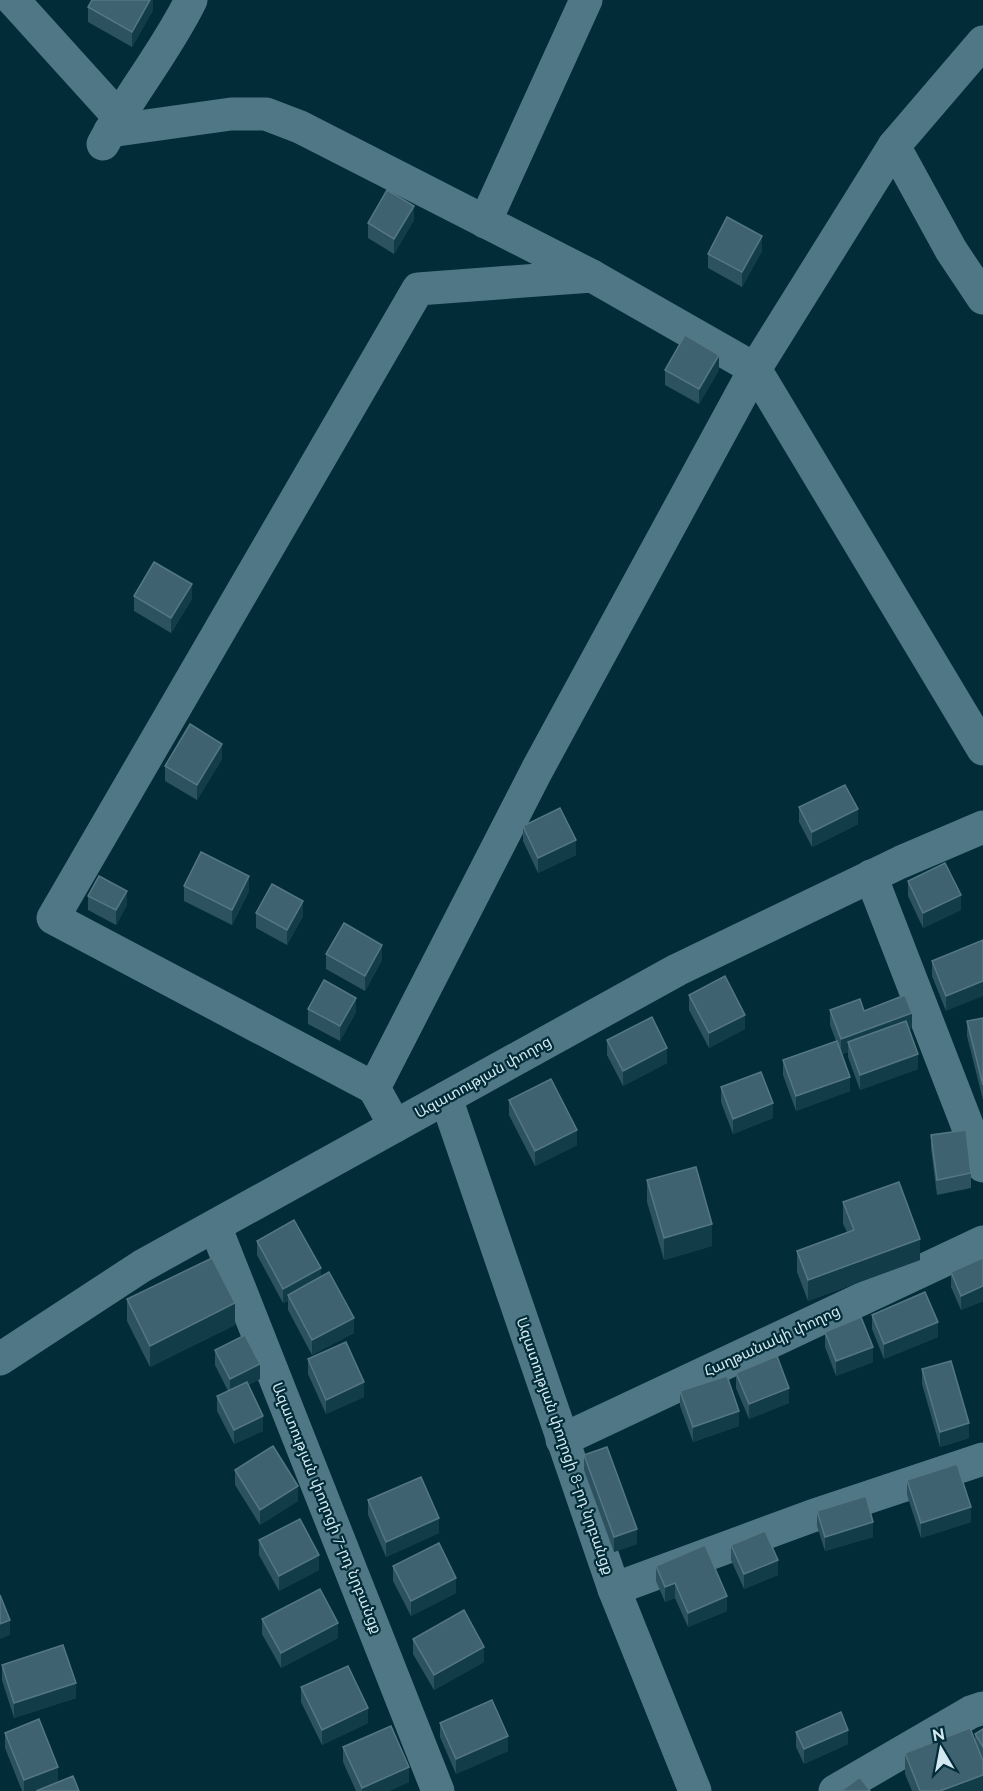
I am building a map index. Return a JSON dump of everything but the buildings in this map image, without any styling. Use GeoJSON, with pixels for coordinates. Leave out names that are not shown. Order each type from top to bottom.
{"type":"FeatureCollection","features":[{"type":"Feature","properties":{"kind":"street"},"geometry":{"type":"LineString","coordinates":[[14,0],[109,133]]}},
{"type":"Feature","properties":{"kind":"street"},"geometry":{"type":"LineString","coordinates":[[109,133],[175,33],[191,0]]}},
{"type":"Feature","properties":{"kind":"street"},"geometry":{"type":"LineString","coordinates":[[485,222],[586,0]]}},
{"type":"Feature","properties":{"kind":"street"},"geometry":{"type":"LineString","coordinates":[[374,1088],[537,770],[755,369],[894,146],[983,42]]}},
{"type":"Feature","properties":{"kind":"street"},"geometry":{"type":"LineString","coordinates":[[109,133],[231,114],[266,114],[300,127],[592,276],[755,369],[983,749]]}},
{"type":"Feature","properties":{"kind":"street"},"geometry":{"type":"LineString","coordinates":[[894,146],[951,250],[983,298]]}},
{"type":"Feature","properties":{"kind":"street"},"geometry":{"type":"LineString","coordinates":[[395,1126],[374,1088],[53,918],[418,290],[592,276]]}},
{"type":"Feature","properties":{"kind":"street","name":"Ազատության փողոց"},"geometry":{"type":"LineString","coordinates":[[0,1359],[142,1266],[676,970],[871,876],[983,827]]}},
{"type":"Feature","properties":{"kind":"street"},"geometry":{"type":"LineString","coordinates":[[871,876],[983,1166]]}},
{"type":"Feature","properties":{"kind":"street","name":"Ազատության փողոցի 8-րդ նրբանցք"},"geometry":{"type":"LineString","coordinates":[[446,1098],[614,1589],[695,1791]]}},
{"type":"Feature","properties":{"kind":"street","name":"Ազատության փողոցի 7-րդ նրբանցք"},"geometry":{"type":"LineString","coordinates":[[215,1226],[438,1791]]}},
{"type":"Feature","properties":{"kind":"street","name":"Հաղթանակի փողոց"},"geometry":{"type":"LineString","coordinates":[[562,1440],[983,1242]]}},
{"type":"Feature","properties":{"kind":"street"},"geometry":{"type":"LineString","coordinates":[[614,1589],[812,1516],[983,1459]]}},
{"type":"Feature","properties":{"kind":"street"},"geometry":{"type":"LineString","coordinates":[[835,1791],[971,1712],[983,1708]]}}]}
